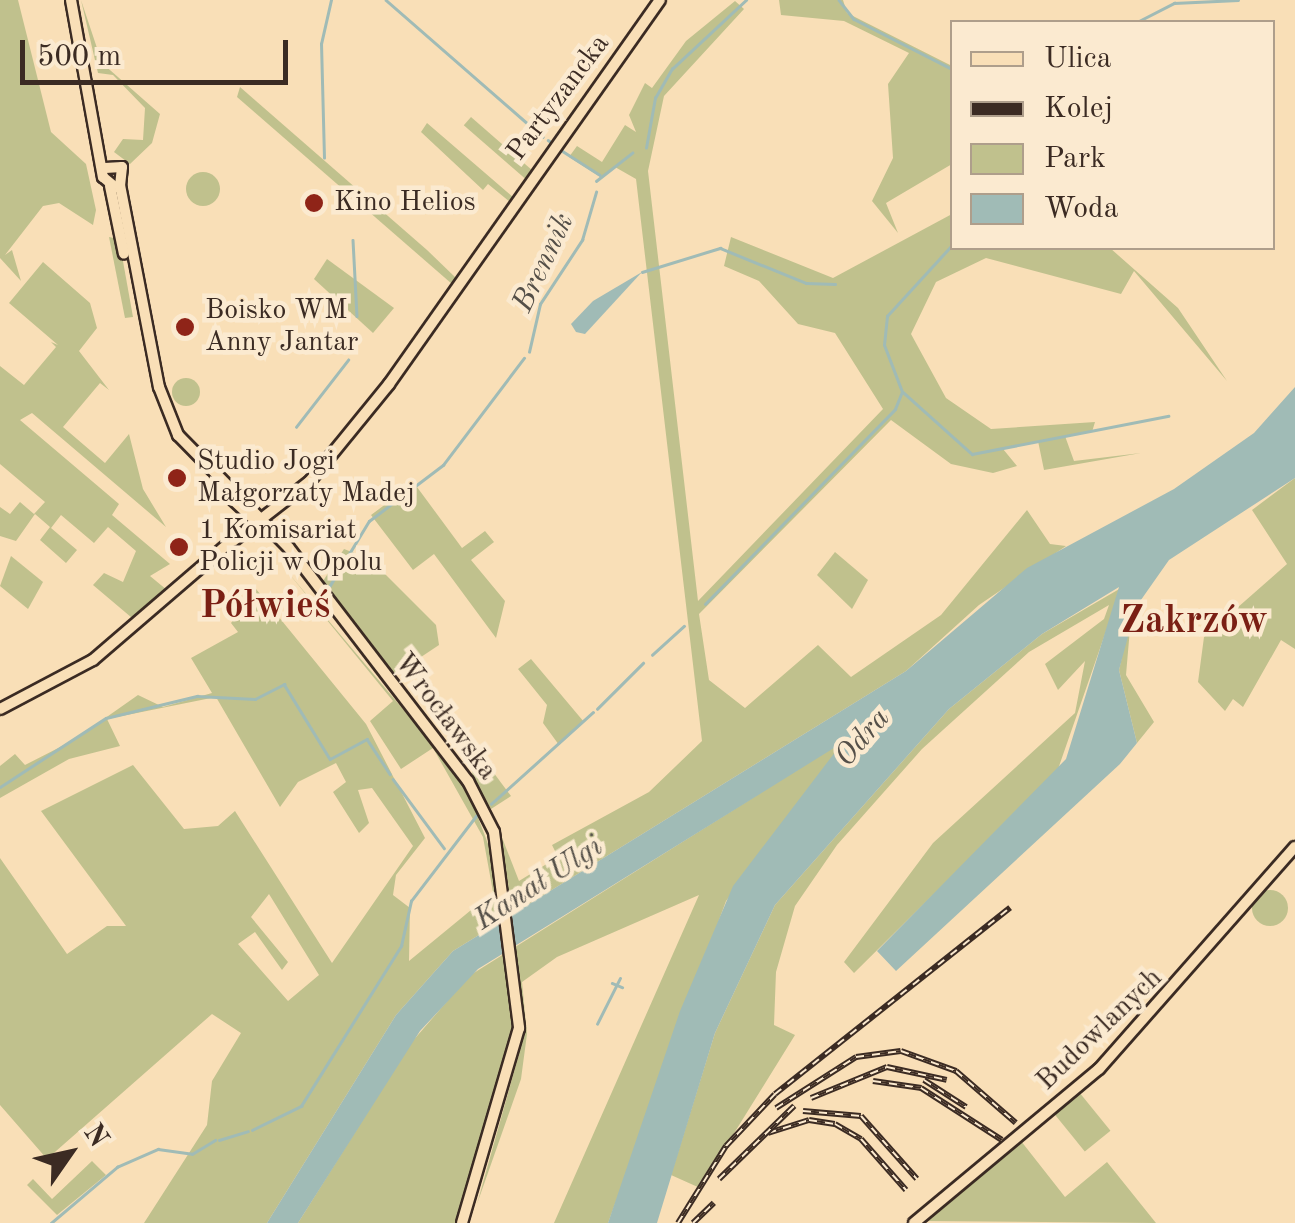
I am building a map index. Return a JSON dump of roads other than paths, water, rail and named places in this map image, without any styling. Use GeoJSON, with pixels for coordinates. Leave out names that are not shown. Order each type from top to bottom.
{"type":"FeatureCollection","features":[{"type":"Feature","properties":{"kind":"main road"},"geometry":{"type":"LineString","coordinates":[[75,0],[110,166],[119,182]]}},
{"type":"Feature","properties":{"kind":"main road","name":"Partyzancka"},"geometry":{"type":"LineString","coordinates":[[262,522],[278,509],[395,375],[470,258],[660,0]]}},
{"type":"Feature","properties":{"kind":"main road"},"geometry":{"type":"LineString","coordinates":[[110,166],[119,182]]}},
{"type":"Feature","properties":{"kind":"main road","name":"Wrocławska"},"geometry":{"type":"LineString","coordinates":[[119,182],[162,420],[246,512],[262,522]]}},
{"type":"Feature","properties":{"kind":"main road","name":"Wrocławska"},"geometry":{"type":"LineString","coordinates":[[119,182],[169,419],[262,522],[478,796],[506,890],[516,986],[516,1054],[462,1223]]}},
{"type":"Feature","properties":{"kind":"main road"},"geometry":{"type":"LineString","coordinates":[[242,531],[246,512]]}},
{"type":"Feature","properties":{"kind":"main road"},"geometry":{"type":"LineString","coordinates":[[0,709],[93,660],[242,531],[262,522]]}},
{"type":"Feature","properties":{"kind":"main road"},"geometry":{"type":"LineString","coordinates":[[233,540],[262,522]]}},
{"type":"Feature","properties":{"kind":"main road","name":"Budowlanych"},"geometry":{"type":"LineString","coordinates":[[914,1223],[1115,1053],[1295,846]]}},
{"type":"Feature","properties":{"kind":"water"},"geometry":{"type":"Polygon","coordinates":[[[642,272],[585,334],[576,332],[571,324],[593,301],[642,272]]]}},
{"type":"Feature","properties":{"kind":"water","name":"Odra"},"geometry":{"type":"Polygon","coordinates":[[[1295,387],[1295,478],[1169,560],[1136,607],[1119,670],[1137,743],[1120,764],[896,971],[877,951],[1066,759],[1119,587],[1042,634],[949,709],[775,905],[715,1033],[657,1223],[608,1223],[680,1011],[733,886],[842,743],[478,969],[420,1031],[298,1223],[267,1223],[396,1015],[453,951],[906,671],[1027,568],[1174,489],[1254,433],[1295,387]]]}},
{"type":"Feature","properties":{"kind":"waterway"},"geometry":{"type":"LineString","coordinates":[[324,158],[321,44],[331,0]]}},
{"type":"Feature","properties":{"kind":"waterway"},"geometry":{"type":"LineString","coordinates":[[386,0],[543,137]]}},
{"type":"Feature","properties":{"kind":"waterway","name":"Brennik"},"geometry":{"type":"LineString","coordinates":[[646,148],[655,98],[672,69],[746,0]]}},
{"type":"Feature","properties":{"kind":"waterway","name":"Brennik"},"geometry":{"type":"LineString","coordinates":[[839,0],[854,19],[950,68]]}},
{"type":"Feature","properties":{"kind":"waterway","name":"Brennik"},"geometry":{"type":"LineString","coordinates":[[1141,20],[1174,3],[1238,0]]}},
{"type":"Feature","properties":{"kind":"waterway"},"geometry":{"type":"LineString","coordinates":[[561,150],[600,175]]}},
{"type":"Feature","properties":{"kind":"waterway","name":"Brennik"},"geometry":{"type":"LineString","coordinates":[[596,181],[632,153]]}},
{"type":"Feature","properties":{"kind":"waterway","name":"Brennik"},"geometry":{"type":"LineString","coordinates":[[529,352],[540,304],[582,240],[596,192]]}},
{"type":"Feature","properties":{"kind":"waterway"},"geometry":{"type":"LineString","coordinates":[[353,240],[357,316]]}},
{"type":"Feature","properties":{"kind":"waterway"},"geometry":{"type":"LineString","coordinates":[[705,604],[895,409],[902,392],[884,345],[887,316],[950,247]]}},
{"type":"Feature","properties":{"kind":"waterway"},"geometry":{"type":"LineString","coordinates":[[642,272],[720,248],[806,283],[835,284]]}},
{"type":"Feature","properties":{"kind":"waterway","name":"Brennik"},"geometry":{"type":"LineString","coordinates":[[329,587],[369,521],[443,465],[524,358]]}},
{"type":"Feature","properties":{"kind":"waterway"},"geometry":{"type":"LineString","coordinates":[[296,427],[348,360]]}},
{"type":"Feature","properties":{"kind":"waterway"},"geometry":{"type":"LineString","coordinates":[[903,392],[972,454],[1168,416]]}},
{"type":"Feature","properties":{"kind":"waterway"},"geometry":{"type":"LineString","coordinates":[[652,655],[684,626]]}},
{"type":"Feature","properties":{"kind":"waterway"},"geometry":{"type":"LineString","coordinates":[[597,709],[643,663]]}},
{"type":"Feature","properties":{"kind":"waterway","name":"Brennik"},"geometry":{"type":"LineString","coordinates":[[0,787],[106,718],[197,696],[255,699],[284,684],[330,759],[367,739],[390,774]]}},
{"type":"Feature","properties":{"kind":"waterway"},"geometry":{"type":"LineString","coordinates":[[491,804],[593,712]]}},
{"type":"Feature","properties":{"kind":"waterway","name":"Brennik"},"geometry":{"type":"LineString","coordinates":[[393,779],[444,848]]}},
{"type":"Feature","properties":{"kind":"waterway"},"geometry":{"type":"LineString","coordinates":[[252,1130],[301,1106],[401,946],[411,901],[479,812]]}},
{"type":"Feature","properties":{"kind":"waterway"},"geometry":{"type":"LineString","coordinates":[[597,1024],[620,978]]}},
{"type":"Feature","properties":{"kind":"waterway"},"geometry":{"type":"LineString","coordinates":[[612,983],[622,987]]}},
{"type":"Feature","properties":{"kind":"waterway"},"geometry":{"type":"LineString","coordinates":[[219,1140],[248,1131]]}},
{"type":"Feature","properties":{"kind":"waterway"},"geometry":{"type":"LineString","coordinates":[[51,1223],[117,1167],[158,1149],[192,1154],[215,1140]]}},
{"type":"Feature","properties":{"kind":"railway"},"geometry":{"type":"LineString","coordinates":[[678,1223],[726,1146],[775,1094],[1010,908]]}},
{"type":"Feature","properties":{"kind":"railway"},"geometry":{"type":"LineString","coordinates":[[776,1108],[856,1057],[901,1051],[956,1071],[1016,1123]]}},
{"type":"Feature","properties":{"kind":"railway"},"geometry":{"type":"LineString","coordinates":[[811,1098],[887,1067],[947,1080]]}},
{"type":"Feature","properties":{"kind":"railway"},"geometry":{"type":"LineString","coordinates":[[924,1080],[966,1107]]}},
{"type":"Feature","properties":{"kind":"railway"},"geometry":{"type":"LineString","coordinates":[[873,1081],[921,1088],[1002,1140]]}},
{"type":"Feature","properties":{"kind":"railway"},"geometry":{"type":"LineString","coordinates":[[719,1179],[794,1106]]}},
{"type":"Feature","properties":{"kind":"railway"},"geometry":{"type":"LineString","coordinates":[[803,1111],[861,1116],[917,1179]]}},
{"type":"Feature","properties":{"kind":"railway"},"geometry":{"type":"LineString","coordinates":[[768,1133],[809,1120],[835,1124],[861,1139],[906,1190]]}},
{"type":"Feature","properties":{"kind":"railway"},"geometry":{"type":"LineString","coordinates":[[693,1223],[714,1203]]}},
{"type":"Feature","properties":{"kind":"place","name":"Kino Helios"},"geometry":{"type":"Point","coordinates":[314,203]}},
{"type":"Feature","properties":{"kind":"place","name":"Boisko WM Anny Jantar"},"geometry":{"type":"Point","coordinates":[185,327]}},
{"type":"Feature","properties":{"kind":"place","name":"Studio Jogi Małgorzaty Madej"},"geometry":{"type":"Point","coordinates":[177,478]}},
{"type":"Feature","properties":{"kind":"place","name":"1 Komisariat Policji w Opolu"},"geometry":{"type":"Point","coordinates":[179,547]}},
{"type":"Feature","properties":{"kind":"district","name":"Półwieś"},"geometry":{"type":"Point","coordinates":[265,608]}},
{"type":"Feature","properties":{"kind":"district","name":"Zakrzów"},"geometry":{"type":"Point","coordinates":[1194,623]}},
{"type":"Feature","properties":{"kind":"water label","name":"Kanał Ulgi"},"geometry":{"type":"Point","coordinates":[539,884]}}]}
